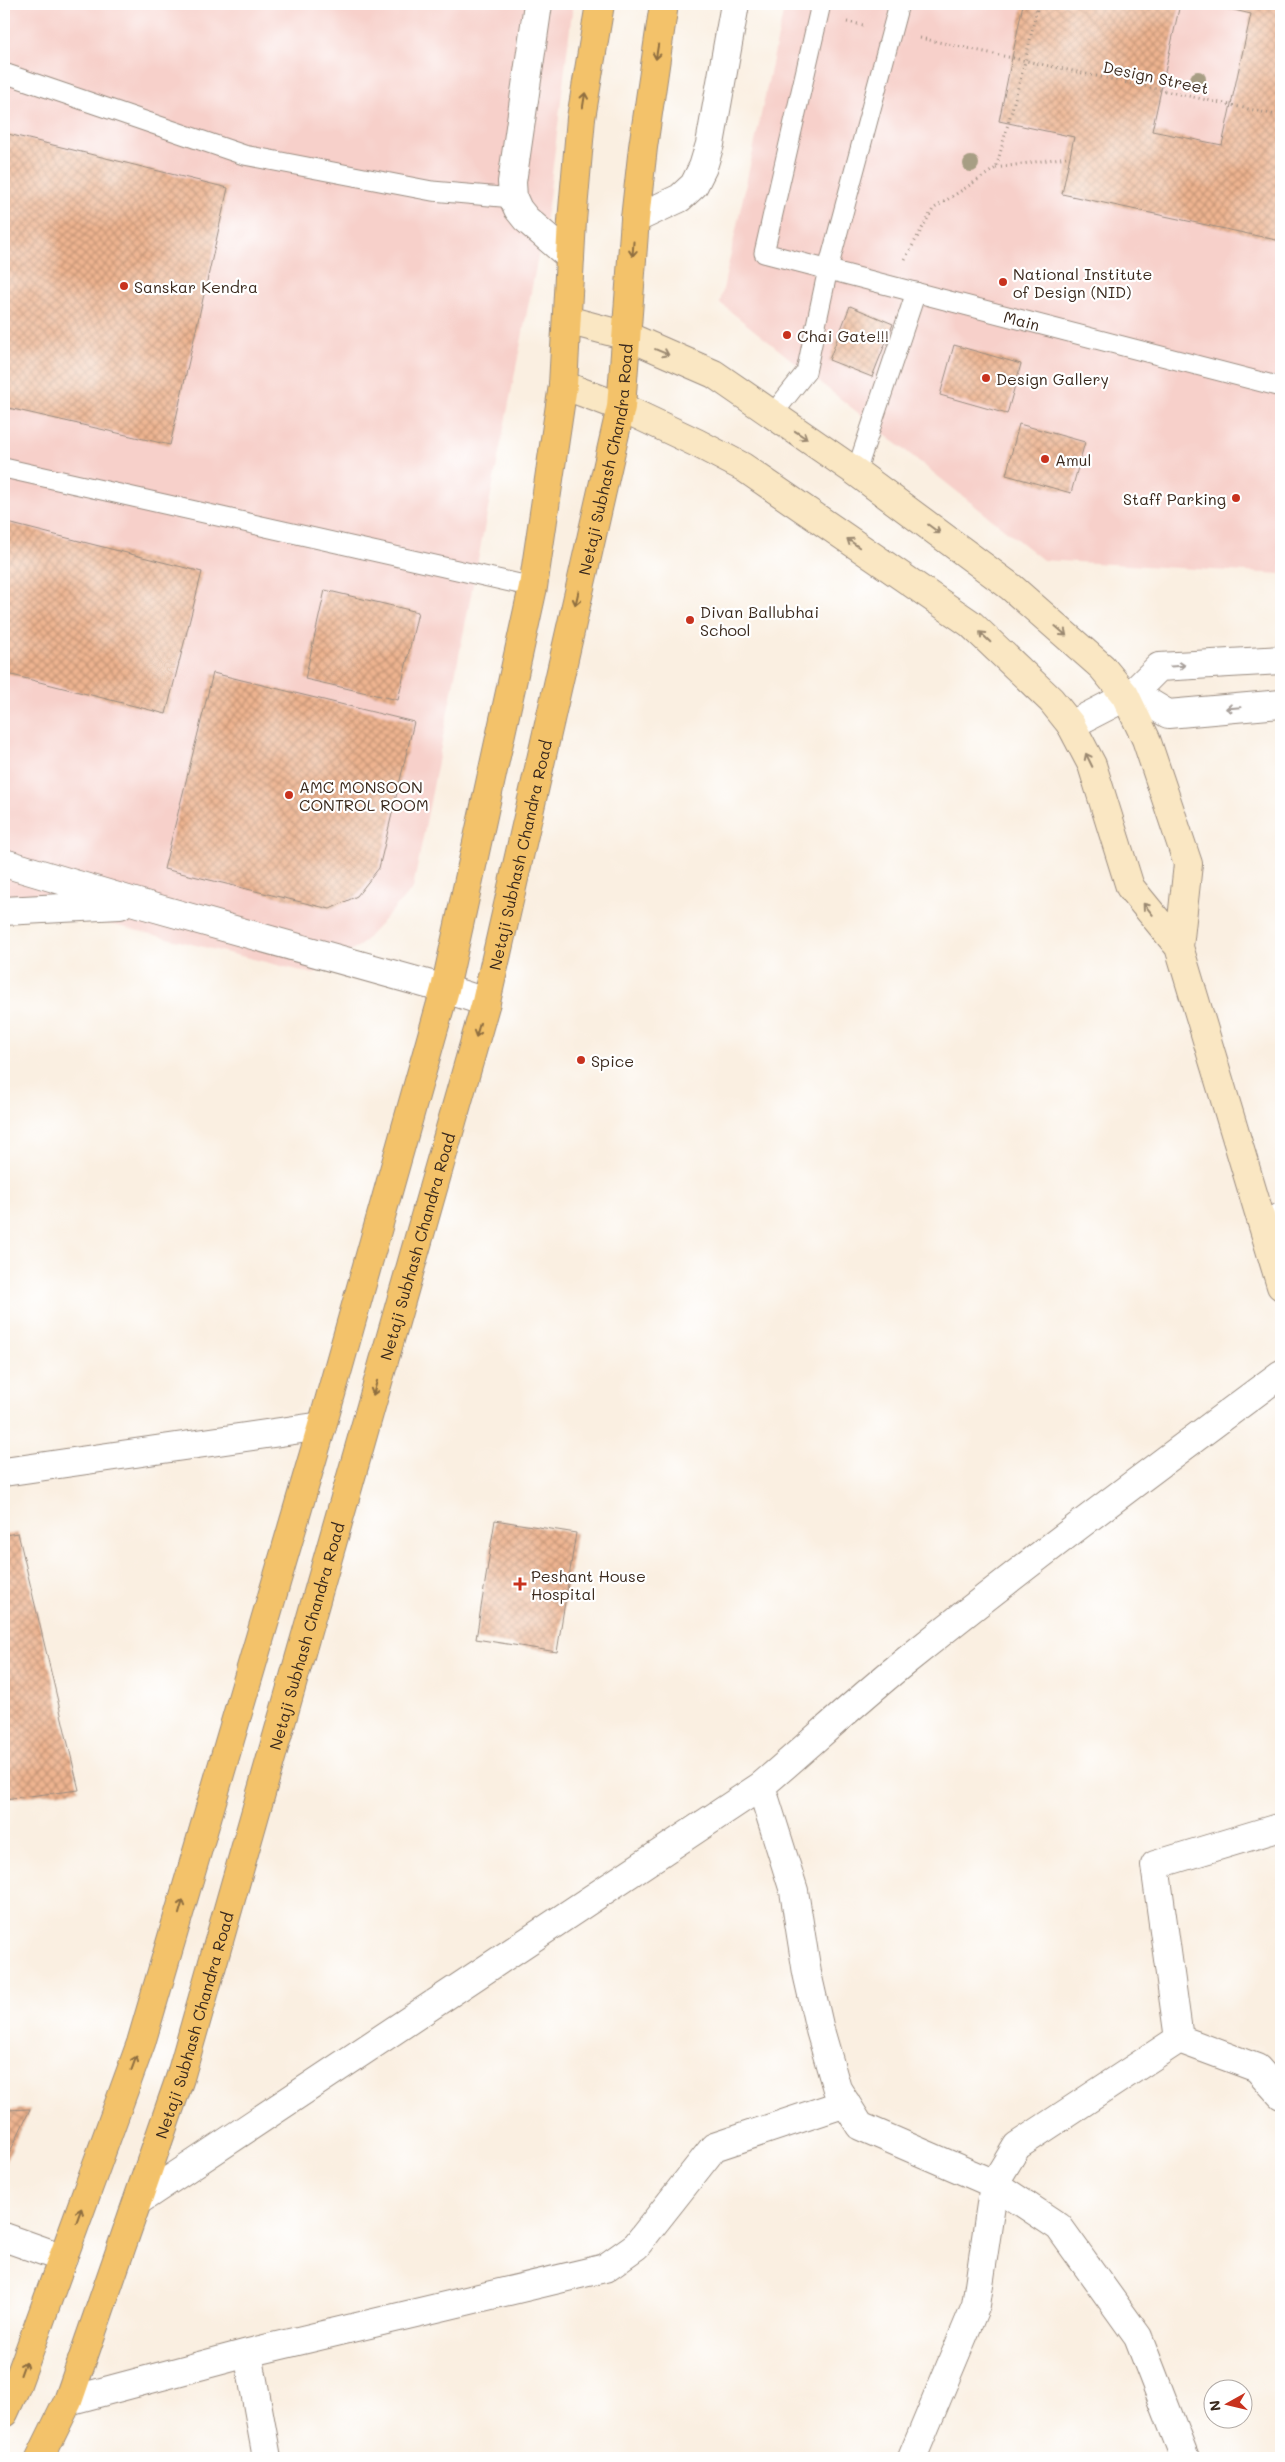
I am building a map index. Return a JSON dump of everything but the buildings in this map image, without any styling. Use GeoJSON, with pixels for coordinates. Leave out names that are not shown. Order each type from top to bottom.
{"type":"FeatureCollection","features":[{"type":"Feature","properties":{"kind":"main road"},"geometry":{"type":"LineString","coordinates":[[4,2413],[16,2387],[142,2043],[322,1426],[445,989],[533,587],[563,385],[570,257],[581,118],[600,4]]}},
{"type":"Feature","properties":{"kind":"main road","name":"Netaji Subhash Chandra Road"},"geometry":{"type":"LineString","coordinates":[[40,2458],[68,2401],[180,2078],[486,1002],[621,407],[635,219],[643,147],[664,4]]}},
{"type":"Feature","properties":{"kind":"main road"},"geometry":{"type":"LineString","coordinates":[[567,320],[627,336],[714,374],[856,472],[1011,587],[1129,694],[1188,864],[1179,947]]}},
{"type":"Feature","properties":{"kind":"main road"},"geometry":{"type":"LineString","coordinates":[[563,385],[621,407],[698,443],[743,467],[972,624],[1050,700],[1071,725],[1092,765],[1130,886],[1179,947],[1273,1225],[1281,1286]]}},
{"type":"Feature","properties":{"kind":"street"},"geometry":{"type":"LineString","coordinates":[[538,4],[524,86],[512,182],[513,198],[526,219],[570,257]]}},
{"type":"Feature","properties":{"kind":"street"},"geometry":{"type":"LineString","coordinates":[[635,219],[680,198],[694,185],[703,167],[710,144],[735,4]]}},
{"type":"Feature","properties":{"kind":"street"},"geometry":{"type":"LineString","coordinates":[[1071,725],[1129,694],[1159,667],[1281,660]]}},
{"type":"Feature","properties":{"kind":"street"},"geometry":{"type":"LineString","coordinates":[[1129,694],[1168,714],[1281,704]]}},
{"type":"Feature","properties":{"kind":"street"},"geometry":{"type":"LineString","coordinates":[[4,863],[486,1002]]}},
{"type":"Feature","properties":{"kind":"street"},"geometry":{"type":"LineString","coordinates":[[4,911],[138,903]]}},
{"type":"Feature","properties":{"kind":"street"},"geometry":{"type":"LineString","coordinates":[[138,2201],[761,1786],[900,1666],[984,1599],[1281,1374]]}},
{"type":"Feature","properties":{"kind":"street"},"geometry":{"type":"LineString","coordinates":[[4,1472],[322,1426]]}},
{"type":"Feature","properties":{"kind":"street"},"geometry":{"type":"LineString","coordinates":[[761,1786],[794,1891],[807,1973],[820,2030],[837,2089],[860,2126],[994,2184],[1059,2227],[1138,2337],[1185,2458]]}},
{"type":"Feature","properties":{"kind":"street"},"geometry":{"type":"LineString","coordinates":[[1179,2039],[1155,1865],[1281,1827]]}},
{"type":"Feature","properties":{"kind":"street"},"geometry":{"type":"LineString","coordinates":[[1179,2039],[1257,2068],[1281,2095]]}},
{"type":"Feature","properties":{"kind":"street"},"geometry":{"type":"LineString","coordinates":[[912,2458],[976,2305],[994,2184],[1017,2146],[1179,2039]]}},
{"type":"Feature","properties":{"kind":"street"},"geometry":{"type":"LineString","coordinates":[[68,2401],[248,2353],[605,2268],[636,2246],[714,2147],[846,2103]]}},
{"type":"Feature","properties":{"kind":"street"},"geometry":{"type":"LineString","coordinates":[[4,2237],[63,2258]]}},
{"type":"Feature","properties":{"kind":"street"},"geometry":{"type":"LineString","coordinates":[[248,2353],[267,2458]]}},
{"type":"Feature","properties":{"kind":"lane","name":"Main"},"geometry":{"type":"LineString","coordinates":[[821,4],[764,253],[1281,388]]}},
{"type":"Feature","properties":{"kind":"lane"},"geometry":{"type":"LineString","coordinates":[[772,415],[806,372],[828,269],[899,4]]}},
{"type":"Feature","properties":{"kind":"lane"},"geometry":{"type":"LineString","coordinates":[[4,73],[244,155],[432,191],[513,198]]}},
{"type":"Feature","properties":{"kind":"lane"},"geometry":{"type":"LineString","coordinates":[[856,472],[916,292]]}},
{"type":"Feature","properties":{"kind":"lane"},"geometry":{"type":"LineString","coordinates":[[4,468],[533,587]]}},
{"type":"Feature","properties":{"kind":"path"},"geometry":{"type":"LineString","coordinates":[[996,168],[1025,62],[1038,4]]}},
{"type":"Feature","properties":{"kind":"path","name":"Design Street"},"geometry":{"type":"LineString","coordinates":[[1025,62],[1281,116]]}},
{"type":"Feature","properties":{"kind":"path"},"geometry":{"type":"LineString","coordinates":[[889,286],[933,209],[996,168],[1067,157]]}},
{"type":"Feature","properties":{"kind":"shaded area"},"geometry":{"type":"Polygon","coordinates":[[[4,4],[573,4],[548,206],[413,888],[362,944],[314,974],[4,898],[4,4]]]}},
{"type":"Feature","properties":{"kind":"shaded area","name":"National Institute of Design (NID)"},"geometry":{"type":"Polygon","coordinates":[[[785,4],[1281,4],[1281,574],[1043,560],[720,303],[785,4]]]}},
{"type":"Feature","properties":{"kind":"place","name":"National Institute of Design (NID)"},"geometry":{"type":"Point","coordinates":[1003,282]}},
{"type":"Feature","properties":{"kind":"place","name":"Sanskar Kendra"},"geometry":{"type":"Point","coordinates":[124,286]}},
{"type":"Feature","properties":{"kind":"place","name":"Chai Gate!!!"},"geometry":{"type":"Point","coordinates":[787,335]}},
{"type":"Feature","properties":{"kind":"place","name":"Design Gallery"},"geometry":{"type":"Point","coordinates":[986,378]}},
{"type":"Feature","properties":{"kind":"place","name":"Amul"},"geometry":{"type":"Point","coordinates":[1045,459]}},
{"type":"Feature","properties":{"kind":"place","name":"Staff Parking"},"geometry":{"type":"Point","coordinates":[1236,498]}},
{"type":"Feature","properties":{"kind":"place","name":"Divan Ballubhai School"},"geometry":{"type":"Point","coordinates":[690,620]}},
{"type":"Feature","properties":{"kind":"place","name":"AMC MONSOON CONTROL ROOM"},"geometry":{"type":"Point","coordinates":[289,795]}},
{"type":"Feature","properties":{"kind":"place","name":"Spice"},"geometry":{"type":"Point","coordinates":[581,1060]}},
{"type":"Feature","properties":{"kind":"place","name":"Peshant House Hospital"},"geometry":{"type":"Point","coordinates":[520,1584]}}]}
